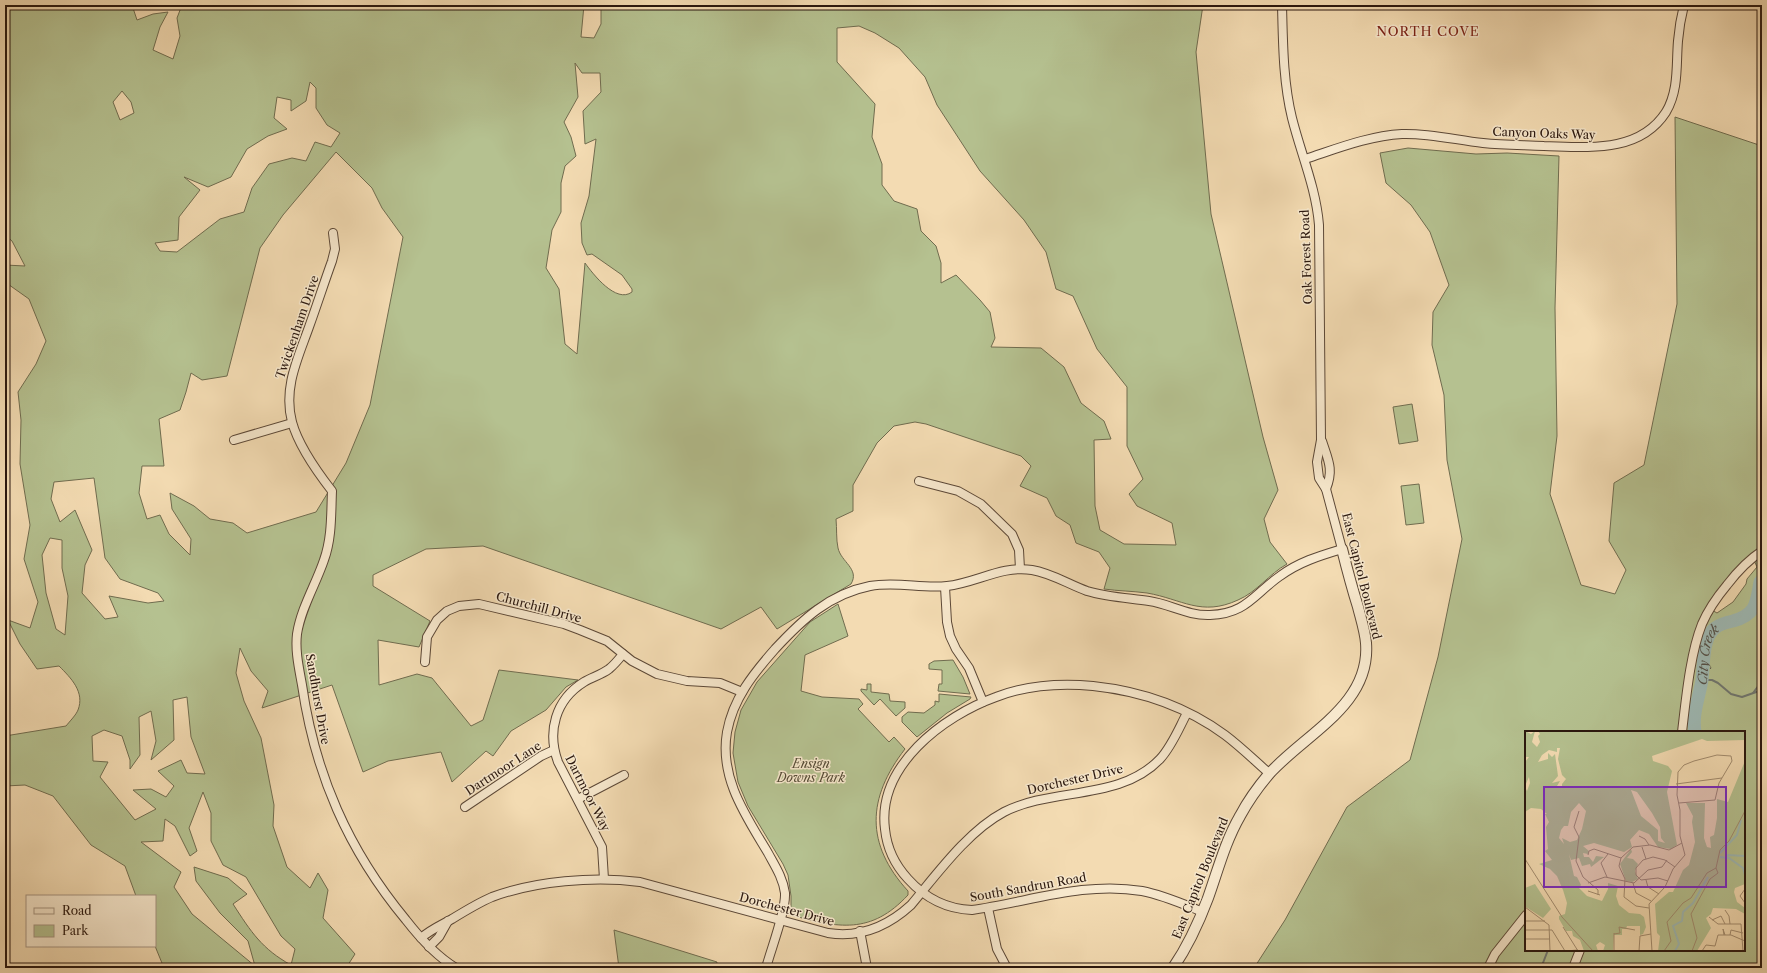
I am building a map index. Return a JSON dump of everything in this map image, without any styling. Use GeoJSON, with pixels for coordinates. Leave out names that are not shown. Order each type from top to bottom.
{"type":"FeatureCollection","features":[{"type":"Feature","properties":{"kind":"street","name":"Oak Forest Road"},"geometry":{"type":"LineString","coordinates":[[1282,5],[1285,75],[1292,118],[1314,192],[1319,225],[1321,440],[1317,462],[1319,478],[1326,489]]}},
{"type":"Feature","properties":{"kind":"street","name":"Canyon Oaks Way"},"geometry":{"type":"LineString","coordinates":[[1305,159],[1365,139],[1401,134],[1430,135],[1482,143],[1582,147],[1603,147],[1631,140],[1645,132],[1657,122],[1671,101],[1675,90],[1678,40],[1684,5]]}},
{"type":"Feature","properties":{"kind":"street","name":"Twickenham Drive"},"geometry":{"type":"LineString","coordinates":[[332,491],[317,472],[292,422],[289,400],[290,381],[332,261],[335,249],[333,233]]}},
{"type":"Feature","properties":{"kind":"street"},"geometry":{"type":"LineString","coordinates":[[234,440],[292,422]]}},
{"type":"Feature","properties":{"kind":"street","name":"Oak Forest Road"},"geometry":{"type":"LineString","coordinates":[[1321,440],[1329,461],[1331,477],[1326,489]]}},
{"type":"Feature","properties":{"kind":"street"},"geometry":{"type":"LineString","coordinates":[[919,481],[950,488],[981,504],[1008,528],[1019,550],[1020,569]]}},
{"type":"Feature","properties":{"kind":"street","name":"East Capitol Boulevard"},"geometry":{"type":"LineString","coordinates":[[1173,968],[1188,943],[1203,912],[1232,832],[1249,801],[1270,774],[1343,707],[1355,691],[1363,672],[1366,652],[1365,634],[1326,489]]}},
{"type":"Feature","properties":{"kind":"street","name":"Sandhurst Drive"},"geometry":{"type":"LineString","coordinates":[[332,491],[328,547],[303,614],[298,634],[297,652],[307,720],[323,778],[340,819],[374,880],[429,947],[456,968]]}},
{"type":"Feature","properties":{"kind":"street"},"geometry":{"type":"LineString","coordinates":[[766,968],[785,897],[782,880],[778,870],[744,814],[732,787],[727,771],[726,734],[731,716],[742,692],[758,669],[798,624],[816,609],[836,598],[859,589],[883,584],[901,583],[945,587],[1007,570],[1020,569],[1040,571],[1084,590],[1104,595],[1150,601],[1188,613],[1211,615],[1227,613],[1243,606],[1250,602],[1277,577],[1305,561],[1342,549]]}},
{"type":"Feature","properties":{"kind":"street"},"geometry":{"type":"LineString","coordinates":[[1682,731],[1693,656],[1702,624],[1710,609],[1730,580],[1746,563],[1762,552]]}},
{"type":"Feature","properties":{"kind":"street"},"geometry":{"type":"LineString","coordinates":[[945,587],[947,622],[950,636],[969,668],[983,702]]}},
{"type":"Feature","properties":{"kind":"street","name":"Churchill Drive"},"geometry":{"type":"LineString","coordinates":[[425,662],[426,643],[433,625],[442,616],[453,608],[471,604],[486,605],[564,624],[607,641],[640,666],[666,677],[687,681],[720,683],[742,692]]}},
{"type":"Feature","properties":{"kind":"street","name":"Dartmoor Way"},"geometry":{"type":"LineString","coordinates":[[604,879],[602,847],[554,750],[552,736],[554,722],[563,702],[578,686],[609,669],[623,654]]}},
{"type":"Feature","properties":{"kind":"street","name":"South Sandrun Road"},"geometry":{"type":"LineString","coordinates":[[1203,912],[1157,895],[1129,889],[1106,888],[1062,892],[972,910],[958,909],[943,905],[921,892],[904,875],[895,862],[888,844],[884,826],[885,806],[893,779],[909,757],[936,731],[958,715],[983,702],[1026,688],[1052,685],[1075,685],[1127,692],[1158,700],[1188,713],[1224,735],[1270,774]]}},
{"type":"Feature","properties":{"kind":"street","name":"Dorchester Drive"},"geometry":{"type":"LineString","coordinates":[[421,938],[431,929],[449,921],[482,902],[513,890],[568,881],[604,879],[640,882],[836,935],[852,935],[860,932],[868,932],[890,922],[911,906],[921,892],[974,833],[1003,812],[1039,799],[1118,784],[1141,774],[1154,765],[1165,753],[1188,713]]}},
{"type":"Feature","properties":{"kind":"street","name":"Dartmoor Lane"},"geometry":{"type":"LineString","coordinates":[[465,807],[541,756],[554,750]]}},
{"type":"Feature","properties":{"kind":"street"},"geometry":{"type":"LineString","coordinates":[[578,799],[624,775]]}},
{"type":"Feature","properties":{"kind":"street"},"geometry":{"type":"LineString","coordinates":[[988,908],[997,949],[1007,968]]}},
{"type":"Feature","properties":{"kind":"street"},"geometry":{"type":"LineString","coordinates":[[1488,968],[1495,954],[1525,916]]}},
{"type":"Feature","properties":{"kind":"street","name":"Dorchester Drive"},"geometry":{"type":"LineString","coordinates":[[429,947],[439,937],[449,921]]}},
{"type":"Feature","properties":{"kind":"street"},"geometry":{"type":"LineString","coordinates":[[860,932],[867,968]]}},
{"type":"Feature","properties":{"kind":"street"},"geometry":{"type":"LineString","coordinates":[[1573,968],[1580,951]]}},
{"type":"Feature","properties":{"kind":"green space"},"geometry":{"type":"Polygon","coordinates":[[[5,5],[132,5],[137,20],[153,14],[168,12],[160,27],[153,50],[173,59],[180,36],[177,18],[182,5],[584,5],[581,37],[594,38],[601,24],[601,5],[1203,5],[1196,52],[1211,214],[1263,437],[1278,490],[1264,519],[1270,542],[1287,564],[1245,597],[1225,605],[1213,607],[1192,605],[1147,593],[1104,589],[1110,568],[1099,552],[1076,543],[1070,525],[1056,516],[1047,498],[1020,486],[1031,466],[1021,456],[926,424],[915,422],[894,426],[877,443],[853,485],[853,511],[836,519],[838,548],[852,570],[853,579],[851,584],[777,629],[761,607],[721,629],[483,546],[426,549],[373,575],[373,586],[430,621],[419,647],[378,640],[379,685],[417,674],[432,678],[471,726],[483,720],[499,670],[578,680],[566,687],[546,710],[511,731],[493,756],[486,751],[452,782],[441,752],[388,761],[363,772],[332,685],[262,708],[268,691],[251,671],[240,648],[236,673],[244,701],[261,738],[274,805],[273,826],[287,867],[310,888],[318,873],[328,890],[323,918],[355,954],[346,968],[164,968],[155,947],[156,895],[136,895],[125,866],[91,845],[53,796],[25,785],[5,786],[5,736],[66,726],[77,712],[80,703],[80,697],[76,686],[59,666],[37,669],[20,644],[8,620],[30,628],[38,602],[24,559],[30,525],[20,464],[21,420],[18,392],[36,364],[46,341],[29,299],[5,282],[5,265],[25,266],[12,241],[5,235],[5,5]],[[859,26],[837,28],[837,62],[875,104],[872,137],[882,164],[882,185],[894,201],[917,209],[921,231],[936,246],[941,263],[941,283],[956,275],[990,312],[995,338],[991,347],[1041,348],[1064,367],[1081,403],[1104,421],[1111,439],[1094,440],[1095,506],[1100,530],[1124,544],[1176,545],[1172,523],[1137,506],[1129,494],[1143,479],[1127,446],[1127,387],[1097,349],[1073,296],[1056,289],[1046,252],[1024,220],[980,171],[937,105],[925,77],[899,48],[875,33],[859,26]],[[575,63],[578,97],[564,122],[571,137],[576,156],[565,166],[561,183],[561,212],[552,230],[546,268],[559,289],[565,344],[577,354],[585,263],[593,274],[612,291],[626,295],[632,292],[632,289],[622,275],[592,254],[587,255],[582,243],[581,223],[589,196],[596,139],[585,144],[583,111],[601,92],[600,73],[582,73],[575,63]],[[310,82],[306,101],[291,111],[291,100],[277,97],[274,118],[287,129],[268,136],[247,149],[231,177],[208,187],[184,177],[200,190],[179,217],[178,240],[155,243],[160,251],[177,252],[220,219],[244,212],[252,188],[269,164],[292,158],[306,161],[315,142],[331,147],[340,133],[327,125],[316,108],[316,88],[310,82]],[[122,91],[113,102],[120,120],[134,113],[131,102],[122,91]],[[336,152],[283,215],[260,248],[227,376],[202,380],[191,373],[180,410],[159,419],[164,466],[142,466],[139,493],[147,519],[160,515],[169,534],[190,555],[191,539],[172,509],[170,493],[194,506],[210,519],[233,523],[247,533],[316,512],[346,463],[370,405],[403,237],[382,208],[372,188],[336,152]],[[94,478],[54,482],[51,499],[60,522],[75,510],[92,550],[85,565],[82,593],[105,619],[118,617],[109,596],[148,603],[164,601],[158,593],[120,579],[105,558],[94,478]],[[50,538],[42,555],[46,593],[56,629],[65,635],[68,596],[62,568],[62,540],[50,538]],[[187,697],[173,700],[174,740],[151,760],[156,741],[151,711],[139,717],[140,755],[130,769],[130,760],[122,736],[104,730],[92,736],[93,761],[108,762],[100,777],[135,820],[156,809],[133,790],[151,789],[166,797],[174,786],[158,771],[181,760],[187,773],[205,774],[191,737],[187,697]],[[203,792],[189,828],[197,851],[190,856],[175,826],[165,819],[163,841],[141,842],[181,872],[174,887],[192,914],[255,966],[248,941],[220,913],[196,881],[194,867],[228,878],[247,894],[233,904],[246,923],[258,939],[272,953],[291,965],[295,949],[281,936],[246,877],[223,865],[211,841],[211,813],[203,792]]]}},
{"type":"Feature","properties":{"kind":"green space"},"geometry":{"type":"Polygon","coordinates":[[[1675,117],[1762,146],[1762,968],[1254,968],[1285,920],[1347,807],[1410,760],[1438,657],[1462,539],[1447,460],[1444,395],[1432,345],[1433,312],[1449,285],[1430,232],[1411,205],[1386,183],[1380,153],[1408,148],[1476,154],[1507,153],[1559,156],[1555,308],[1557,436],[1550,494],[1581,585],[1615,594],[1626,570],[1609,541],[1614,483],[1644,465],[1677,304],[1675,117]],[[1749,555],[1731,573],[1721,586],[1710,609],[1717,613],[1733,602],[1746,584],[1747,579],[1757,567],[1753,558],[1749,555]]]}},
{"type":"Feature","properties":{"kind":"green space"},"geometry":{"type":"Polygon","coordinates":[[[1412,404],[1418,441],[1399,444],[1393,407],[1412,404]]]}},
{"type":"Feature","properties":{"kind":"green space"},"geometry":{"type":"Polygon","coordinates":[[[1419,484],[1424,523],[1406,525],[1401,486],[1419,484]]]}},
{"type":"Feature","properties":{"kind":"green space","name":"Ensign Downs Park"},"geometry":{"type":"Polygon","coordinates":[[[838,604],[848,636],[805,655],[801,691],[822,697],[859,699],[863,704],[858,709],[889,742],[894,737],[905,749],[892,767],[883,785],[878,803],[876,821],[878,838],[884,856],[894,873],[908,891],[908,895],[894,908],[881,917],[853,925],[824,923],[791,915],[791,896],[788,875],[748,806],[738,782],[733,753],[735,732],[741,710],[757,682],[810,622],[838,604]]]}},
{"type":"Feature","properties":{"kind":"green space"},"geometry":{"type":"Polygon","coordinates":[[[953,660],[963,677],[970,694],[938,691],[939,684],[942,684],[942,670],[929,669],[929,664],[934,661],[953,660]]]}},
{"type":"Feature","properties":{"kind":"green space"},"geometry":{"type":"Polygon","coordinates":[[[867,684],[871,684],[871,692],[889,694],[890,701],[905,702],[905,708],[896,716],[880,699],[874,705],[861,691],[861,689],[867,690],[867,684]]]}},
{"type":"Feature","properties":{"kind":"green space"},"geometry":{"type":"Polygon","coordinates":[[[939,694],[971,697],[947,713],[917,737],[902,722],[902,717],[908,712],[924,713],[935,705],[935,701],[939,702],[939,694]]]}},
{"type":"Feature","properties":{"kind":"green space"},"geometry":{"type":"Polygon","coordinates":[[[614,930],[717,962],[716,968],[619,968],[614,930]]]}},
{"type":"Feature","properties":{"kind":"waterway","name":"City Creek"},"geometry":{"type":"LineString","coordinates":[[1695,731],[1694,719],[1702,680],[1704,652],[1708,638],[1715,628],[1724,623],[1741,618],[1751,611],[1756,602],[1760,582],[1762,580]]}},
{"type":"Feature","properties":{"kind":"waterway"},"geometry":{"type":"LineString","coordinates":[[1702,680],[1712,680],[1731,694],[1742,697],[1762,690]]}},
{"type":"Feature","properties":{"kind":"waterway"},"geometry":{"type":"LineString","coordinates":[[1753,693],[1762,681]]}},
{"type":"Feature","properties":{"kind":"waterway","name":"City Creek"},"geometry":{"type":"LineString","coordinates":[[1541,968],[1548,951]]}},
{"type":"Feature","properties":{"kind":"district","name":"NORTH COVE"},"geometry":{"type":"Point","coordinates":[1428,31]}}]}
